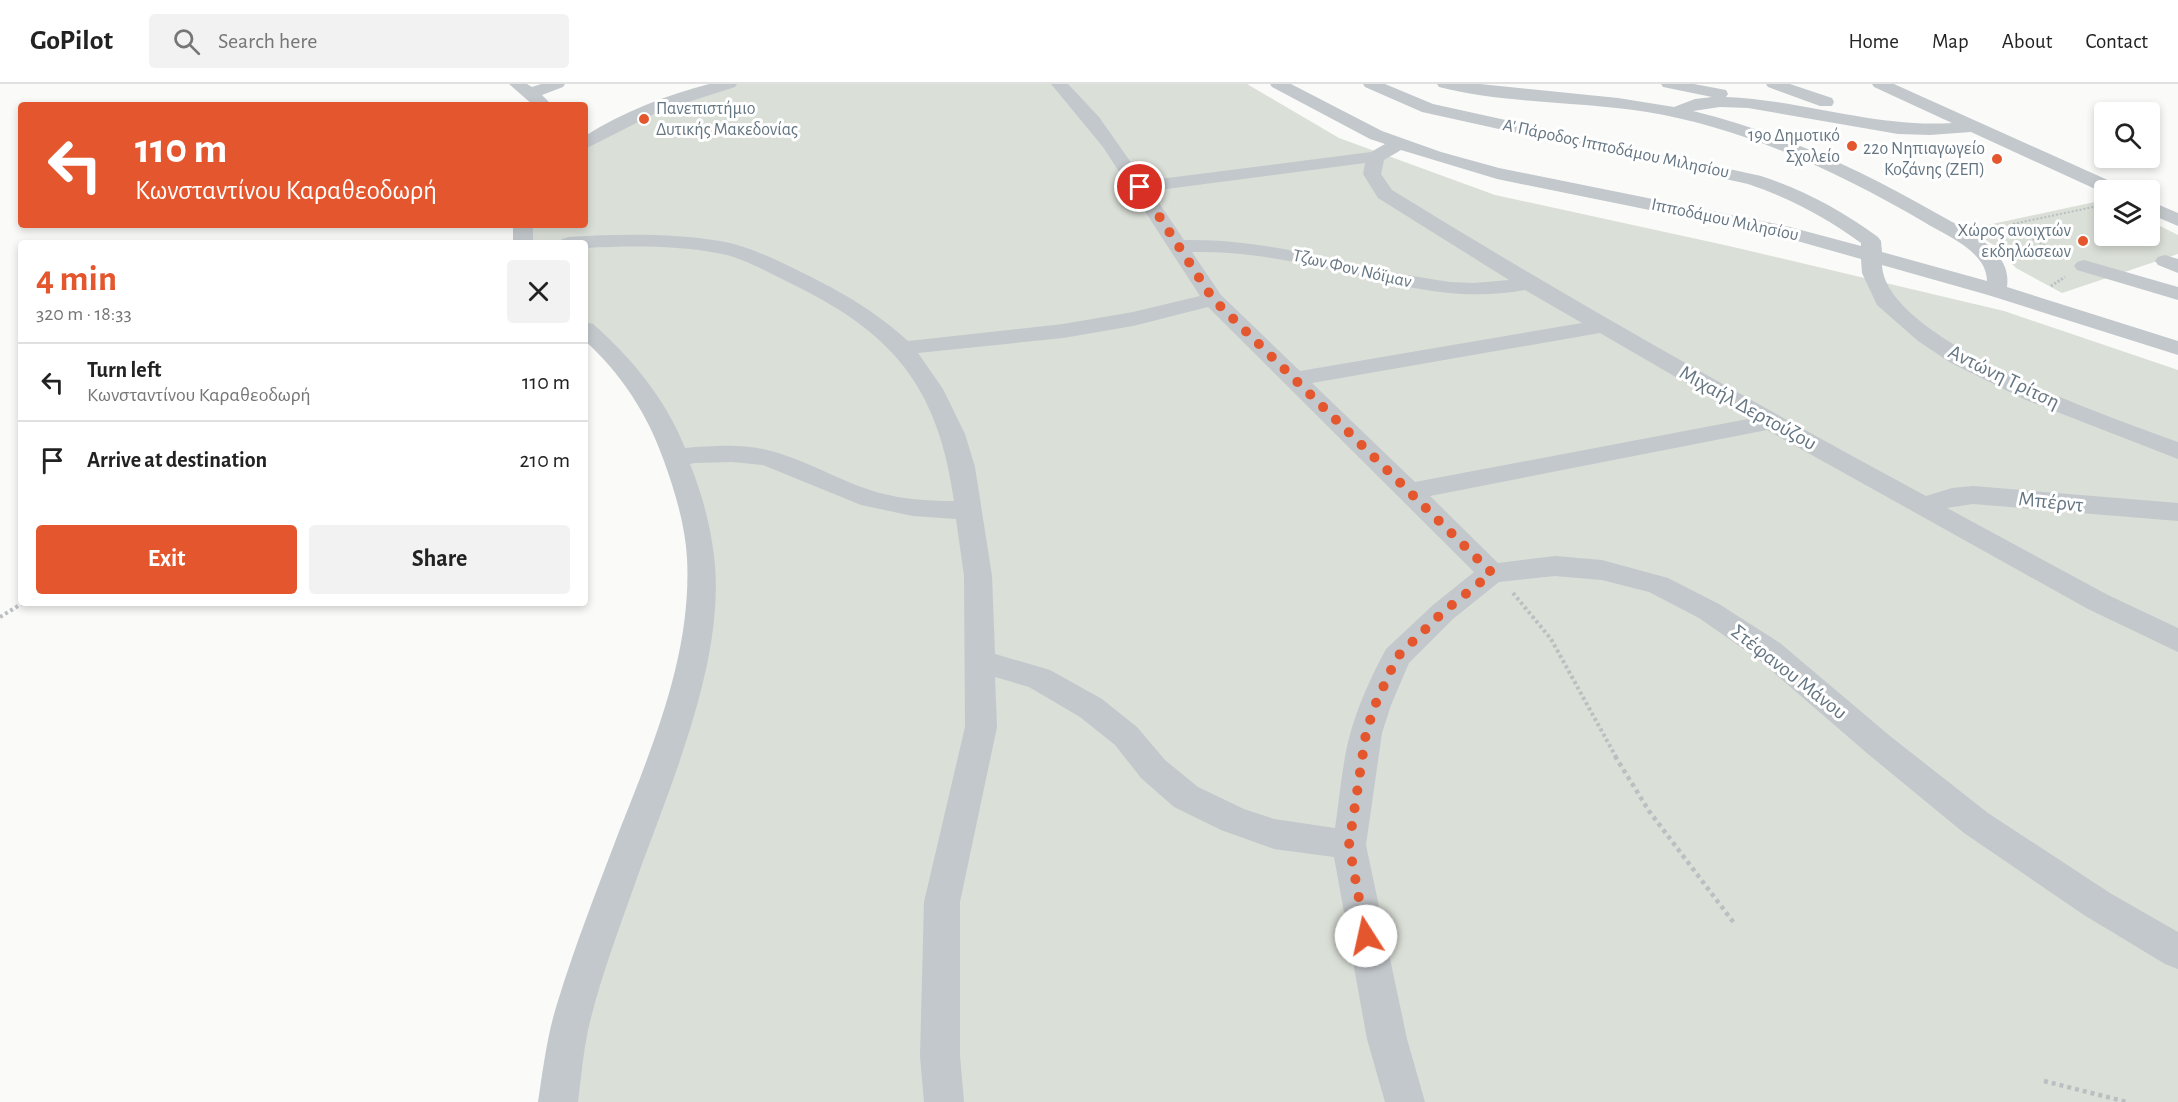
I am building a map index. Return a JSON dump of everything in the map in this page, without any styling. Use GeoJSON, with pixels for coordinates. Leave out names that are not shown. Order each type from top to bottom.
{"type":"FeatureCollection","features":[{"type":"Feature","properties":{"kind":"street"},"geometry":{"type":"LineString","coordinates":[[522,89],[557,84]]}},
{"type":"Feature","properties":{"kind":"street"},"geometry":{"type":"LineString","coordinates":[[588,142],[606,130],[671,101],[729,84]]}},
{"type":"Feature","properties":{"kind":"street"},"geometry":{"type":"LineString","coordinates":[[1059,84],[1093,121],[1140,187],[1176,246],[1213,299],[1492,573],[1443,612],[1397,657],[1375,705],[1366,733],[1349,845],[1387,1039],[1404,1102]]}},
{"type":"Feature","properties":{"kind":"street","name":"Ιπποδάμου Μιλησίου"},"geometry":{"type":"LineString","coordinates":[[1278,84],[1399,144],[1497,173],[1786,232],[1996,290],[2178,348]]}},
{"type":"Feature","properties":{"kind":"street","name":"Α' Πάροδος Ιπποδάμου Μιλησίου"},"geometry":{"type":"LineString","coordinates":[[1371,84],[1428,108],[1735,174],[1778,186],[1844,220],[1871,241],[1872,257]]}},
{"type":"Feature","properties":{"kind":"street"},"geometry":{"type":"LineString","coordinates":[[1445,84],[1597,99],[1676,112],[1766,140],[1843,173],[1916,210],[1966,240],[1991,259],[1998,275],[1996,290]]}},
{"type":"Feature","properties":{"kind":"street"},"geometry":{"type":"LineString","coordinates":[[1669,84],[1762,105],[1886,127],[1931,130],[1974,126]]}},
{"type":"Feature","properties":{"kind":"street"},"geometry":{"type":"LineString","coordinates":[[1774,84],[1886,127]]}},
{"type":"Feature","properties":{"kind":"street"},"geometry":{"type":"LineString","coordinates":[[1880,84],[2094,181]]}},
{"type":"Feature","properties":{"kind":"street"},"geometry":{"type":"LineString","coordinates":[[522,89],[540,102]]}},
{"type":"Feature","properties":{"kind":"street"},"geometry":{"type":"LineString","coordinates":[[1676,112],[1693,103],[1709,100],[1762,105]]}},
{"type":"Feature","properties":{"kind":"street"},"geometry":{"type":"LineString","coordinates":[[588,123],[606,130]]}},
{"type":"Feature","properties":{"kind":"street"},"geometry":{"type":"LineString","coordinates":[[1140,187],[1321,162],[1375,157],[1399,144]]}},
{"type":"Feature","properties":{"kind":"street","name":"Μιχαήλ Δερτούζου"},"geometry":{"type":"LineString","coordinates":[[1375,157],[1372,174],[1376,184],[1385,194],[1528,283],[1771,422],[2098,602],[2178,642]]}},
{"type":"Feature","properties":{"kind":"street"},"geometry":{"type":"LineString","coordinates":[[2160,212],[2178,220]]}},
{"type":"Feature","properties":{"kind":"street"},"geometry":{"type":"LineString","coordinates":[[588,242],[661,241],[721,247],[760,260],[829,293],[873,321],[903,348],[931,389],[953,434],[970,510],[978,576],[981,727],[942,902],[940,1056],[944,1102]]}},
{"type":"Feature","properties":{"kind":"street","name":"Τζων Φον Νόϊμαν"},"geometry":{"type":"LineString","coordinates":[[1176,246],[1220,245],[1264,249],[1328,262],[1414,285],[1503,289],[1528,283]]}},
{"type":"Feature","properties":{"kind":"street","name":"Αντώνη Τρίτση"},"geometry":{"type":"LineString","coordinates":[[1872,257],[1872,273],[1885,300],[1926,336],[1959,358],[2092,419],[2178,451]]}},
{"type":"Feature","properties":{"kind":"street"},"geometry":{"type":"LineString","coordinates":[[2084,266],[2178,294]]}},
{"type":"Feature","properties":{"kind":"street"},"geometry":{"type":"LineString","coordinates":[[903,348],[1063,331],[1133,319],[1213,299]]}},
{"type":"Feature","properties":{"kind":"street"},"geometry":{"type":"LineString","coordinates":[[1292,379],[1605,326]]}},
{"type":"Feature","properties":{"kind":"street"},"geometry":{"type":"LineString","coordinates":[[558,1102],[571,1023],[614,892],[654,787],[689,682],[700,621],[702,568],[695,515],[677,457],[658,418],[630,375],[601,342],[588,331]]}},
{"type":"Feature","properties":{"kind":"street"},"geometry":{"type":"LineString","coordinates":[[1409,492],[1771,422]]}},
{"type":"Feature","properties":{"kind":"street"},"geometry":{"type":"LineString","coordinates":[[677,457],[717,454],[750,455],[787,464],[855,495],[886,504],[942,511],[970,510]]}},
{"type":"Feature","properties":{"kind":"street","name":"Μπέρντ"},"geometry":{"type":"LineString","coordinates":[[1925,506],[1952,497],[1973,495],[2178,512]]}},
{"type":"Feature","properties":{"kind":"street","name":"Στέφανου Μάνου"},"geometry":{"type":"LineString","coordinates":[[1492,573],[1555,566],[1602,570],[1658,585],[1709,611],[1769,651],[1878,745],[1976,823],[2097,904],[2178,952]]}},
{"type":"Feature","properties":{"kind":"street"},"geometry":{"type":"LineString","coordinates":[[981,662],[1039,678],[1092,708],[1126,736],[1153,769],[1186,797],[1233,820],[1274,834],[1349,845]]}},
{"type":"Feature","properties":{"kind":"path"},"geometry":{"type":"LineString","coordinates":[[2084,266],[2049,250],[2013,224],[2094,206]]}},
{"type":"Feature","properties":{"kind":"path"},"geometry":{"type":"LineString","coordinates":[[1492,573],[1541,623],[1560,651],[1638,794],[1734,923]]}},
{"type":"Feature","properties":{"kind":"path"},"geometry":{"type":"LineString","coordinates":[[0,617],[18,606]]}},
{"type":"Feature","properties":{"kind":"path"},"geometry":{"type":"LineString","coordinates":[[2044,1081],[2127,1102]]}},
{"type":"Feature","properties":{"kind":"shaded area"},"geometry":{"type":"Polygon","coordinates":[[[729,84],[1247,84],[1339,138],[1495,195],[1729,246],[2004,311],[2178,370],[2178,1102],[558,1102],[700,621],[677,457],[588,333],[588,240],[523,240],[523,228],[588,228],[588,142],[606,130],[729,84]]]}},
{"type":"Feature","properties":{"kind":"shaded area"},"geometry":{"type":"Polygon","coordinates":[[[2094,202],[2094,246],[2160,246],[2160,226],[2178,235],[2178,254],[2062,293],[2016,268],[1995,246],[1969,229],[2094,202]]]}},
{"type":"Feature","properties":{"kind":"place","name":"Πανεπιστήμιο Δυτικής Μακεδονίας"},"geometry":{"type":"Point","coordinates":[644,119]}},
{"type":"Feature","properties":{"kind":"place","name":"19ο Δημοτικό Σχολείο"},"geometry":{"type":"Point","coordinates":[1852,146]}},
{"type":"Feature","properties":{"kind":"place","name":"22ο Νηπιαγωγείο Κοζάνης (ΖΕΠ)"},"geometry":{"type":"Point","coordinates":[1997,159]}},
{"type":"Feature","properties":{"kind":"place","name":"Χώρος ανοιχτών εκδηλώσεων"},"geometry":{"type":"Point","coordinates":[2083,241]}},
{"type":"Feature","properties":{"kind":"route"},"geometry":{"type":"LineString","coordinates":[[1140,187],[1176,246],[1213,299],[1492,573],[1443,612],[1397,657],[1375,705],[1366,733],[1349,845],[1366,936]]}}]}
